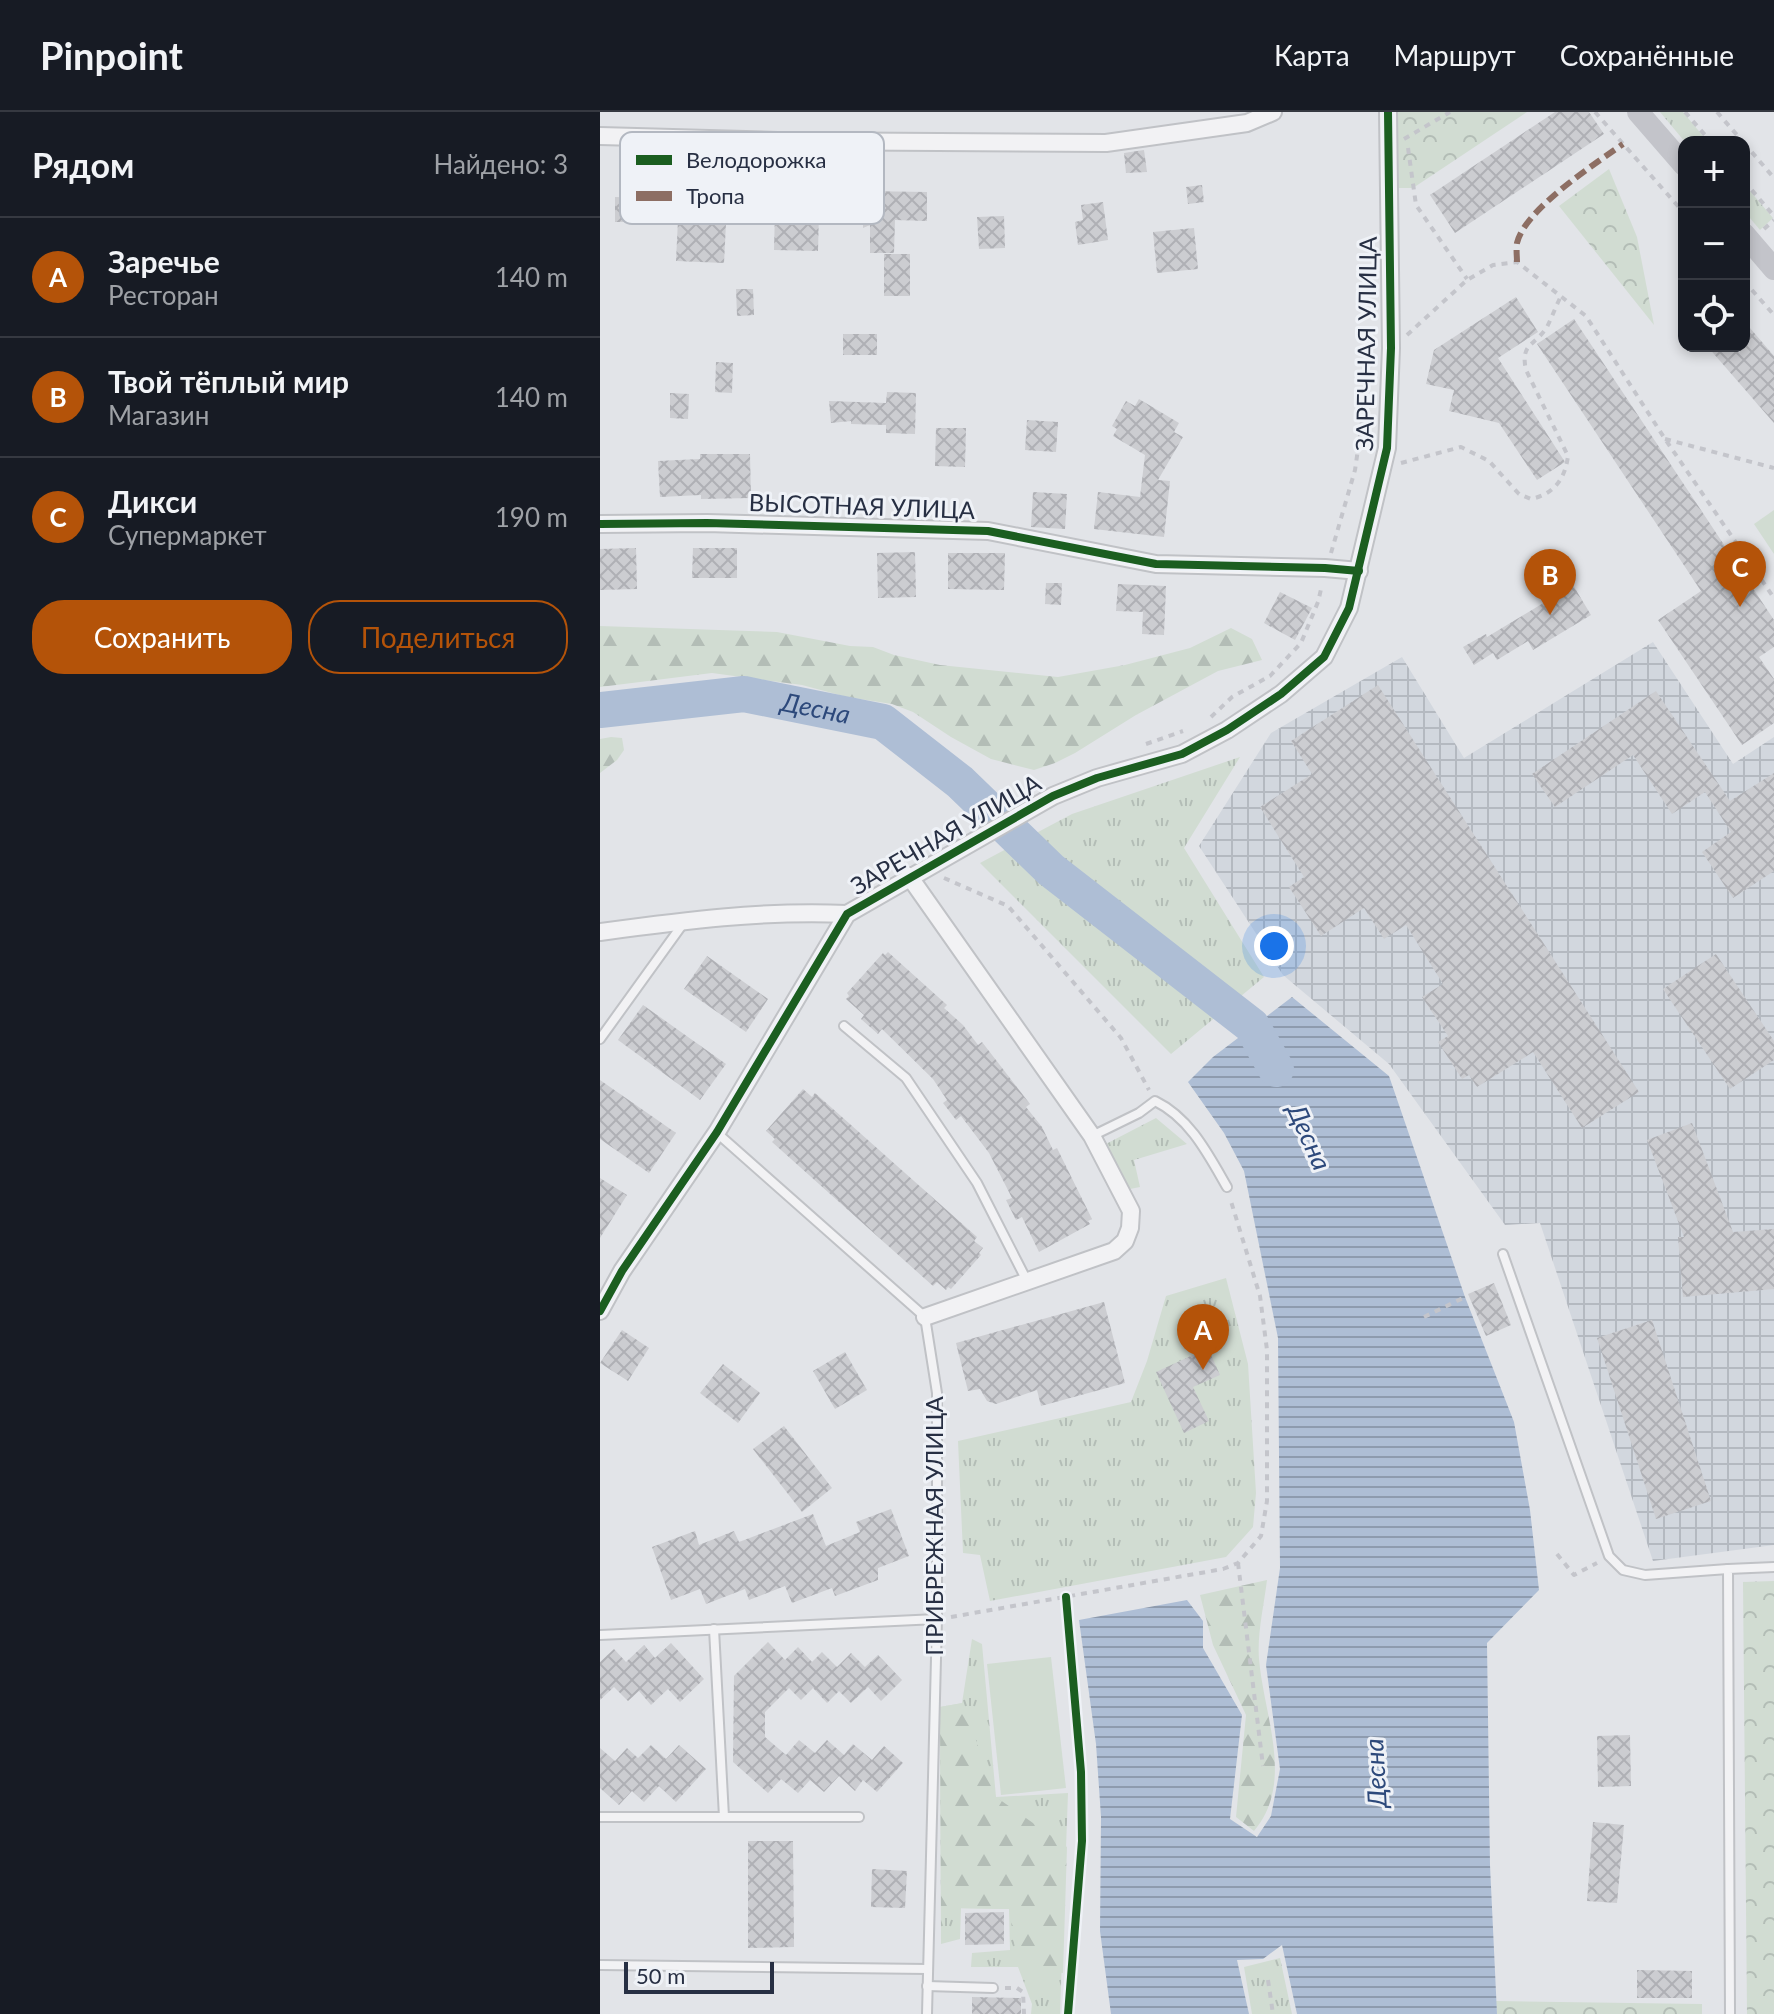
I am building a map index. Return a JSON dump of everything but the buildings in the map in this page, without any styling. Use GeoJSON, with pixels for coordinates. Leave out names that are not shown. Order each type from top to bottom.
{"type":"FeatureCollection","features":[{"type":"Feature","properties":{"kind":"main road"},"geometry":{"type":"LineString","coordinates":[[1638,112],[1678,158]]}},
{"type":"Feature","properties":{"kind":"main road"},"geometry":{"type":"LineString","coordinates":[[1750,241],[1774,269]]}},
{"type":"Feature","properties":{"kind":"street"},"geometry":{"type":"LineString","coordinates":[[884,142],[1106,143],[1247,123],[1273,112]]}},
{"type":"Feature","properties":{"kind":"street","name":"ЗАРЕЧНАЯ УЛИЦА"},"geometry":{"type":"LineString","coordinates":[[600,1311],[622,1271],[717,1132],[847,914],[1053,796],[1097,778],[1182,754],[1227,730],[1281,694],[1324,657],[1349,608],[1387,448],[1391,348],[1388,112]]}},
{"type":"Feature","properties":{"kind":"street"},"geometry":{"type":"LineString","coordinates":[[600,136],[620,137]]}},
{"type":"Feature","properties":{"kind":"street","name":"ВЫСОТНАЯ УЛИЦА"},"geometry":{"type":"LineString","coordinates":[[600,524],[707,523],[988,531],[1156,564],[1359,571]]}},
{"type":"Feature","properties":{"kind":"street"},"geometry":{"type":"LineString","coordinates":[[909,876],[1092,1136],[1131,1211],[1125,1241],[1114,1251],[925,1317]]}},
{"type":"Feature","properties":{"kind":"street"},"geometry":{"type":"LineString","coordinates":[[600,932],[686,921],[804,912],[847,914]]}},
{"type":"Feature","properties":{"kind":"lane"},"geometry":{"type":"LineString","coordinates":[[600,1039],[686,921]]}},
{"type":"Feature","properties":{"kind":"lane"},"geometry":{"type":"LineString","coordinates":[[844,1026],[906,1078],[977,1183],[1027,1281]]}},
{"type":"Feature","properties":{"kind":"lane"},"geometry":{"type":"LineString","coordinates":[[1092,1136],[1139,1113],[1155,1101],[1172,1109],[1200,1141],[1227,1187]]}},
{"type":"Feature","properties":{"kind":"lane"},"geometry":{"type":"LineString","coordinates":[[717,1132],[925,1317]]}},
{"type":"Feature","properties":{"kind":"lane"},"geometry":{"type":"LineString","coordinates":[[1503,1254],[1609,1556],[1623,1570],[1645,1575],[1774,1567]]}},
{"type":"Feature","properties":{"kind":"lane","name":"ПРИБРЕЖНАЯ УЛИЦА"},"geometry":{"type":"LineString","coordinates":[[925,1317],[937,1393],[937,1619],[927,2014]]}},
{"type":"Feature","properties":{"kind":"lane"},"geometry":{"type":"LineString","coordinates":[[1728,1569],[1730,2014]]}},
{"type":"Feature","properties":{"kind":"lane"},"geometry":{"type":"LineString","coordinates":[[600,1635],[937,1619]]}},
{"type":"Feature","properties":{"kind":"lane"},"geometry":{"type":"LineString","coordinates":[[714,1629],[724,1817]]}},
{"type":"Feature","properties":{"kind":"lane"},"geometry":{"type":"LineString","coordinates":[[600,1817],[859,1817]]}},
{"type":"Feature","properties":{"kind":"lane"},"geometry":{"type":"LineString","coordinates":[[600,1965],[927,1969]]}},
{"type":"Feature","properties":{"kind":"lane"},"geometry":{"type":"LineString","coordinates":[[927,1986],[993,1988]]}},
{"type":"Feature","properties":{"kind":"path"},"geometry":{"type":"LineString","coordinates":[[1388,148],[1450,112]]}},
{"type":"Feature","properties":{"kind":"path"},"geometry":{"type":"LineString","coordinates":[[1595,112],[1680,208]]}},
{"type":"Feature","properties":{"kind":"path"},"geometry":{"type":"LineString","coordinates":[[1685,112],[1706,136]]}},
{"type":"Feature","properties":{"kind":"path"},"geometry":{"type":"LineString","coordinates":[[1717,112],[1738,136]]}},
{"type":"Feature","properties":{"kind":"path"},"geometry":{"type":"LineString","coordinates":[[1407,137],[1416,205],[1467,280]]}},
{"type":"Feature","properties":{"kind":"path"},"geometry":{"type":"LineString","coordinates":[[1750,150],[1774,178]]}},
{"type":"Feature","properties":{"kind":"path"},"geometry":{"type":"LineString","coordinates":[[1750,188],[1774,216]]}},
{"type":"Feature","properties":{"kind":"path"},"geometry":{"type":"LineString","coordinates":[[1203,724],[1232,697],[1270,676],[1301,643],[1318,602],[1325,568],[1336,543],[1355,470],[1370,366],[1467,280],[1493,265],[1517,262],[1586,316],[1665,439],[1774,598]]}},
{"type":"Feature","properties":{"kind":"path"},"geometry":{"type":"LineString","coordinates":[[1750,288],[1774,315]]}},
{"type":"Feature","properties":{"kind":"path"},"geometry":{"type":"LineString","coordinates":[[1391,465],[1461,447],[1489,461],[1519,494],[1531,499],[1552,491],[1566,471],[1568,456],[1523,359],[1528,345],[1547,326],[1561,296]]}},
{"type":"Feature","properties":{"kind":"path"},"geometry":{"type":"LineString","coordinates":[[1665,439],[1774,468]]}},
{"type":"Feature","properties":{"kind":"path"},"geometry":{"type":"LineString","coordinates":[[1132,748],[1189,729]]}},
{"type":"Feature","properties":{"kind":"path"},"geometry":{"type":"LineString","coordinates":[[952,872],[941,878],[1008,906],[1121,1038],[1155,1101]]}},
{"type":"Feature","properties":{"kind":"path"},"geometry":{"type":"LineString","coordinates":[[937,1619],[1066,1600],[1223,1569],[1238,1563],[1261,1536],[1267,1501],[1267,1350],[1260,1296],[1227,1187]]}},
{"type":"Feature","properties":{"kind":"path"},"geometry":{"type":"LineString","coordinates":[[1424,1317],[1465,1297]]}},
{"type":"Feature","properties":{"kind":"path"},"geometry":{"type":"LineString","coordinates":[[1557,1554],[1574,1575],[1609,1556]]}},
{"type":"Feature","properties":{"kind":"path"},"geometry":{"type":"LineString","coordinates":[[1238,1563],[1263,1766]]}},
{"type":"Feature","properties":{"kind":"path"},"geometry":{"type":"LineString","coordinates":[[1268,1980],[1273,2014]]}},
{"type":"Feature","properties":{"kind":"path"},"geometry":{"type":"LineString","coordinates":[[993,1988],[1021,1990],[1024,1994],[1024,2014]]}},
{"type":"Feature","properties":{"kind":"shaded area"},"geometry":{"type":"Polygon","coordinates":[[[1653,642],[1733,764],[1774,737],[1774,1545],[1653,1561],[1540,1223],[1505,1225],[1389,1064],[1283,975],[1199,846],[1271,733],[1402,657],[1464,758],[1653,642]]]}},
{"type":"Feature","properties":{"kind":"green space"},"geometry":{"type":"Polygon","coordinates":[[[1393,112],[1527,112],[1413,188],[1393,188],[1393,112]]]}},
{"type":"Feature","properties":{"kind":"green space"},"geometry":{"type":"Polygon","coordinates":[[[1660,112],[1683,112],[1703,136],[1680,136],[1660,112]]]}},
{"type":"Feature","properties":{"kind":"green space"},"geometry":{"type":"Polygon","coordinates":[[[1609,169],[1637,237],[1654,325],[1559,206],[1609,169]]]}},
{"type":"Feature","properties":{"kind":"green space"},"geometry":{"type":"Polygon","coordinates":[[[1750,191],[1773,218],[1760,230],[1750,218],[1750,191]]]}},
{"type":"Feature","properties":{"kind":"green space"},"geometry":{"type":"Polygon","coordinates":[[[1774,510],[1774,554],[1754,524],[1774,510]]]}},
{"type":"Feature","properties":{"kind":"green space"},"geometry":{"type":"Polygon","coordinates":[[[600,626],[777,632],[850,646],[873,647],[940,665],[1058,677],[1125,665],[1190,648],[1231,628],[1252,639],[1262,660],[1218,671],[1136,715],[1075,753],[1034,770],[991,759],[913,712],[892,704],[847,697],[802,685],[712,673],[600,687],[600,626]]]}},
{"type":"Feature","properties":{"kind":"green space"},"geometry":{"type":"Polygon","coordinates":[[[622,738],[624,750],[600,773],[600,739],[622,738]]]}},
{"type":"Feature","properties":{"kind":"green space"},"geometry":{"type":"Polygon","coordinates":[[[1240,757],[1184,848],[1264,977],[1171,1054],[980,863],[1072,814],[1240,757]]]}},
{"type":"Feature","properties":{"kind":"green space"},"geometry":{"type":"Polygon","coordinates":[[[1156,1118],[1187,1144],[1134,1160],[1140,1187],[1125,1190],[1104,1145],[1156,1118]]]}},
{"type":"Feature","properties":{"kind":"green space"},"geometry":{"type":"Polygon","coordinates":[[[1226,1278],[1248,1364],[1256,1493],[1253,1527],[1226,1557],[990,1601],[980,1555],[963,1553],[958,1441],[1131,1402],[1166,1296],[1226,1278]]]}},
{"type":"Feature","properties":{"kind":"green space"},"geometry":{"type":"Polygon","coordinates":[[[1267,1580],[1259,1659],[1275,1770],[1273,1792],[1266,1812],[1254,1831],[1236,1817],[1246,1715],[1213,1645],[1200,1595],[1267,1580]]]}},
{"type":"Feature","properties":{"kind":"green space"},"geometry":{"type":"Polygon","coordinates":[[[1774,1581],[1774,2014],[1747,2014],[1743,1582],[1774,1581]]]}},
{"type":"Feature","properties":{"kind":"green space"},"geometry":{"type":"Polygon","coordinates":[[[972,1639],[982,1644],[996,1797],[1068,1793],[1060,2014],[1031,2014],[1032,2004],[1018,1967],[971,1967],[972,1953],[1010,1950],[1009,1909],[961,1908],[960,1939],[941,1944],[940,1707],[962,1703],[972,1639]]]}},
{"type":"Feature","properties":{"kind":"green space"},"geometry":{"type":"Polygon","coordinates":[[[1051,1657],[1066,1788],[1001,1795],[987,1664],[1051,1657]]]}},
{"type":"Feature","properties":{"kind":"green space"},"geometry":{"type":"Polygon","coordinates":[[[963,1703],[996,1797],[1067,1847],[1063,1973],[1018,1967],[1009,1909],[941,1908],[940,1707],[963,1703]]]}},
{"type":"Feature","properties":{"kind":"green space"},"geometry":{"type":"Polygon","coordinates":[[[1280,1958],[1292,2014],[1252,2014],[1244,1967],[1280,1958]]]}},
{"type":"Feature","properties":{"kind":"green space"},"geometry":{"type":"Polygon","coordinates":[[[1496,2001],[1702,2004],[1702,2014],[1497,2014],[1496,2001]]]}},
{"type":"Feature","properties":{"kind":"water"},"geometry":{"type":"Polygon","coordinates":[[[1292,997],[1389,1076],[1465,1297],[1514,1422],[1530,1510],[1539,1590],[1487,1643],[1490,1865],[1497,2014],[1297,2014],[1282,1945],[1263,1959],[1237,1960],[1249,2014],[1111,2014],[1100,1931],[1101,1817],[1096,1744],[1079,1620],[1187,1600],[1203,1621],[1203,1648],[1242,1715],[1230,1819],[1257,1837],[1271,1816],[1280,1769],[1266,1665],[1280,1568],[1278,1338],[1244,1171],[1224,1133],[1188,1082],[1213,1057],[1292,997]]]}},
{"type":"Feature","properties":{"kind":"waterway","name":"Десна"},"geometry":{"type":"LineString","coordinates":[[600,710],[744,694],[883,722],[960,782],[1051,870],[1252,1026],[1276,1069]]}},
{"type":"Feature","properties":{"kind":"marked path"},"geometry":{"type":"LineString","coordinates":[[1517,262],[1517,243],[1533,216],[1562,188],[1623,144]]}},
{"type":"Feature","properties":{"kind":"cycle path"},"geometry":{"type":"LineString","coordinates":[[600,1311],[622,1271],[717,1132],[847,914],[1053,796],[1097,778],[1182,754],[1227,730],[1281,694],[1324,657],[1349,608],[1387,448],[1391,348],[1388,112]]}},
{"type":"Feature","properties":{"kind":"cycle path"},"geometry":{"type":"LineString","coordinates":[[600,524],[707,523],[988,531],[1156,564],[1359,571]]}},
{"type":"Feature","properties":{"kind":"cycle path"},"geometry":{"type":"LineString","coordinates":[[1066,1597],[1081,1772],[1082,1841],[1068,2014]]}},
{"type":"Feature","properties":{"kind":"place","name":"Дикси"},"geometry":{"type":"Point","coordinates":[1740,607]}},
{"type":"Feature","properties":{"kind":"place","name":"Твой тёплый мир"},"geometry":{"type":"Point","coordinates":[1550,615]}},
{"type":"Feature","properties":{"kind":"place","name":"Заречье"},"geometry":{"type":"Point","coordinates":[1203,1370]}}]}
